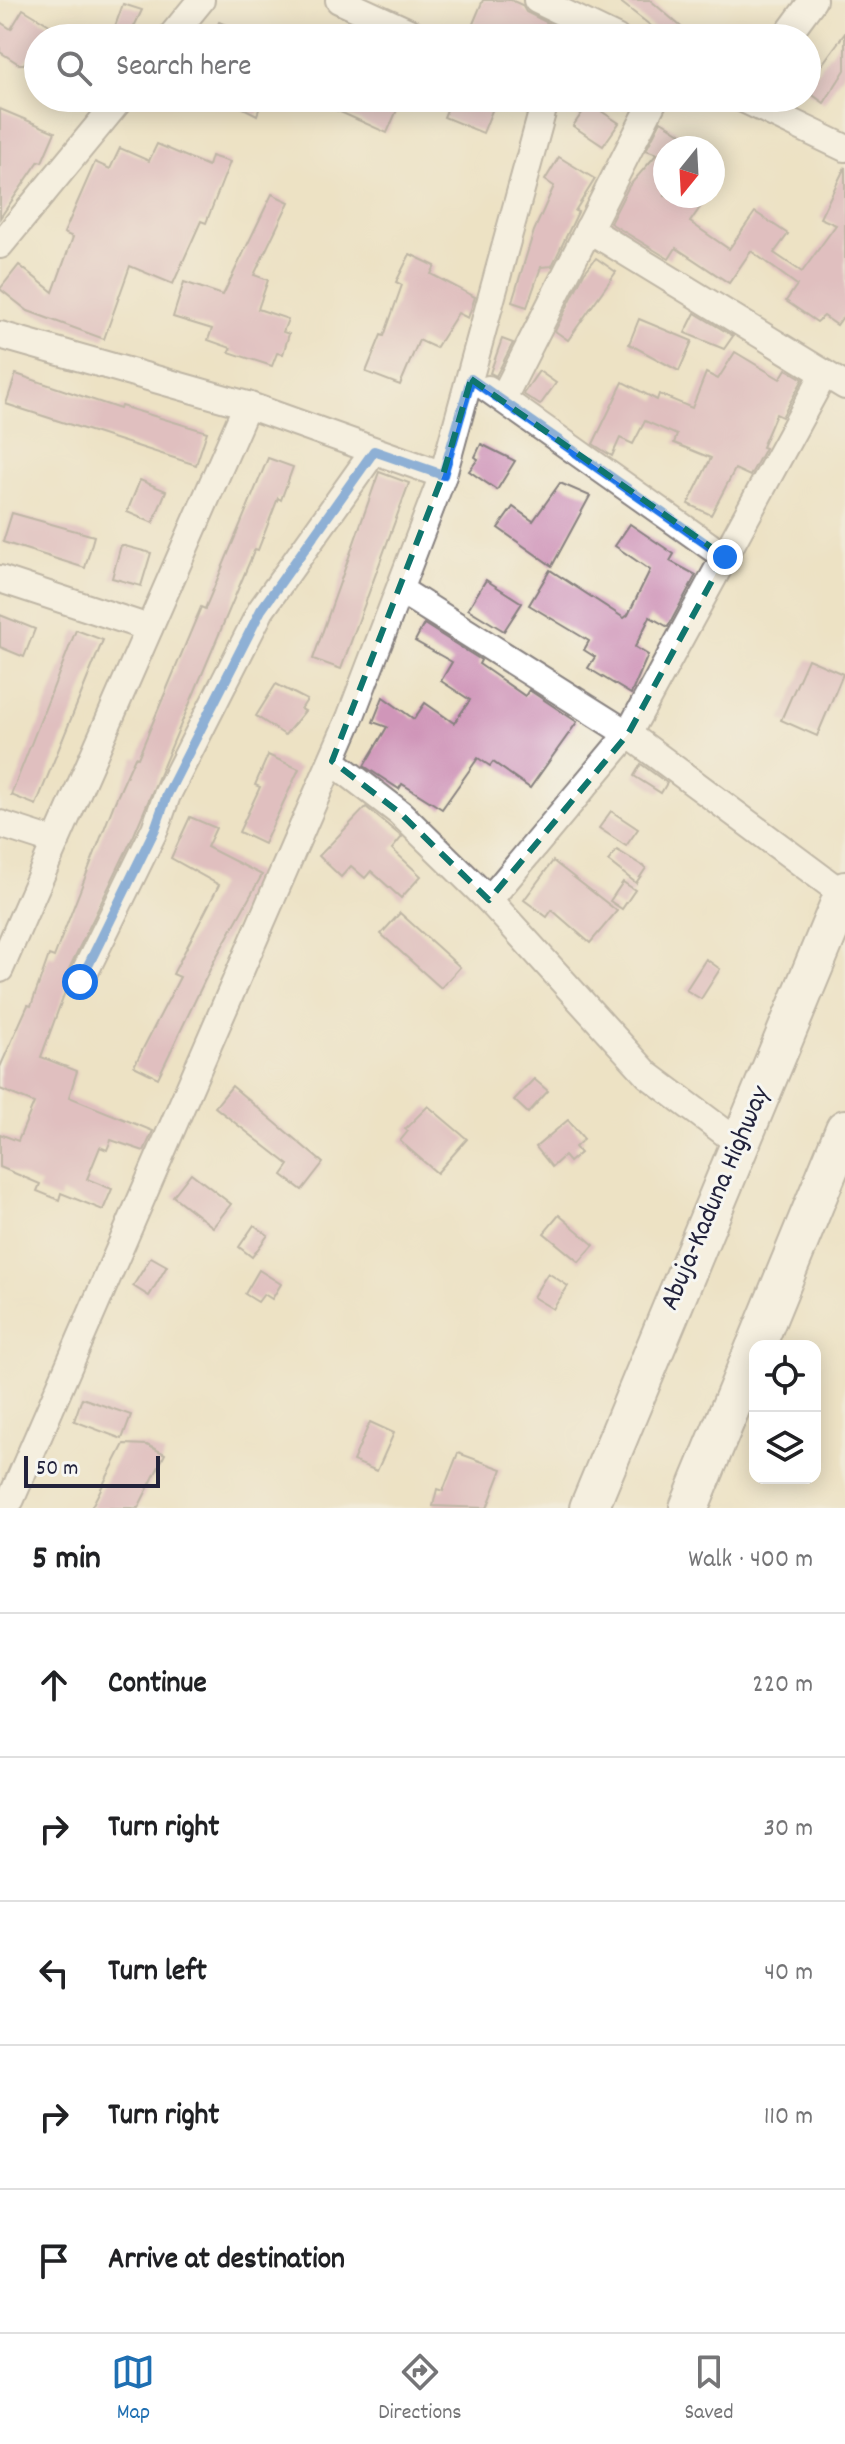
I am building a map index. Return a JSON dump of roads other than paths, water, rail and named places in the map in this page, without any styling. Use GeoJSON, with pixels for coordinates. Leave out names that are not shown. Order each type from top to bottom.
{"type":"FeatureCollection","features":[{"type":"Feature","properties":{"kind":"highway","name":"Abuja-Kaduna Highway"},"geometry":{"type":"LineString","coordinates":[[589,1508],[844,892]]}},
{"type":"Feature","properties":{"kind":"highway"},"geometry":{"type":"LineString","coordinates":[[758,1340],[845,1129]]}},
{"type":"Feature","properties":{"kind":"highway"},"geometry":{"type":"LineString","coordinates":[[689,1508],[749,1362]]}},
{"type":"Feature","properties":{"kind":"street"},"geometry":{"type":"LineString","coordinates":[[181,24],[201,0]]}},
{"type":"Feature","properties":{"kind":"street"},"geometry":{"type":"LineString","coordinates":[[339,0],[391,24]]}},
{"type":"Feature","properties":{"kind":"street"},"geometry":{"type":"LineString","coordinates":[[537,0],[562,24]]}},
{"type":"Feature","properties":{"kind":"street"},"geometry":{"type":"LineString","coordinates":[[795,24],[813,0]]}},
{"type":"Feature","properties":{"kind":"street"},"geometry":{"type":"LineString","coordinates":[[0,245],[109,112]]}},
{"type":"Feature","properties":{"kind":"street"},"geometry":{"type":"LineString","coordinates":[[14,1501],[332,761],[400,590],[443,475],[542,112]]}},
{"type":"Feature","properties":{"kind":"street"},"geometry":{"type":"LineString","coordinates":[[503,398],[648,112]]}},
{"type":"Feature","properties":{"kind":"street"},"geometry":{"type":"LineString","coordinates":[[770,112],[845,148]]}},
{"type":"Feature","properties":{"kind":"street"},"geometry":{"type":"LineString","coordinates":[[489,900],[628,734],[725,557],[835,380],[588,229]]}},
{"type":"Feature","properties":{"kind":"street"},"geometry":{"type":"LineString","coordinates":[[0,335],[247,405],[443,475]]}},
{"type":"Feature","properties":{"kind":"street"},"geometry":{"type":"LineString","coordinates":[[471,379],[503,398],[725,557]]}},
{"type":"Feature","properties":{"kind":"street"},"geometry":{"type":"LineString","coordinates":[[0,969],[247,405]]}},
{"type":"Feature","properties":{"kind":"street"},"geometry":{"type":"LineString","coordinates":[[80,982],[155,829],[167,795],[261,610],[374,451]]}},
{"type":"Feature","properties":{"kind":"street"},"geometry":{"type":"LineString","coordinates":[[0,579],[149,628]]}},
{"type":"Feature","properties":{"kind":"street"},"geometry":{"type":"LineString","coordinates":[[400,590],[628,734],[844,892]]}},
{"type":"Feature","properties":{"kind":"street"},"geometry":{"type":"LineString","coordinates":[[332,761],[400,813],[489,900],[648,1075],[740,1144]]}},
{"type":"Feature","properties":{"kind":"street"},"geometry":{"type":"LineString","coordinates":[[0,824],[56,842]]}}]}
